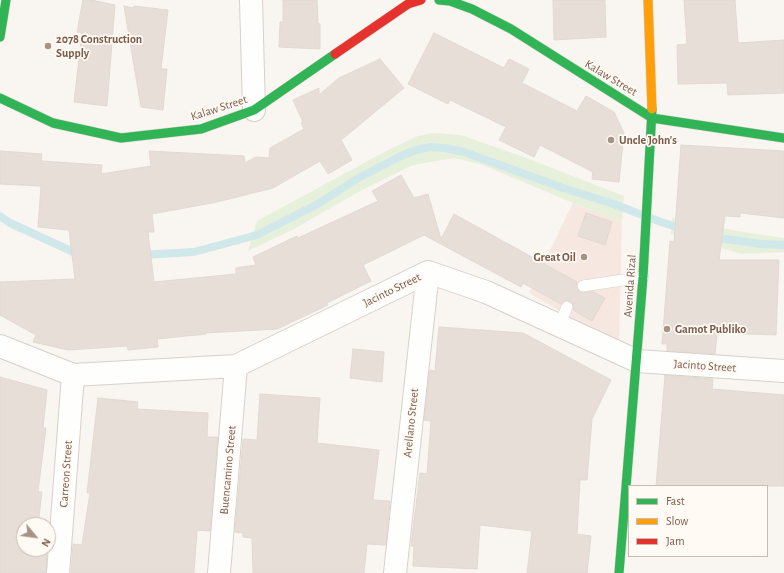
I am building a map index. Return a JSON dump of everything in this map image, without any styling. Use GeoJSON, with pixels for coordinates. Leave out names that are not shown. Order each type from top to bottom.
{"type":"FeatureCollection","features":[{"type":"Feature","properties":{"kind":"main road"},"geometry":{"type":"LineString","coordinates":[[0,37],[6,0]]}},
{"type":"Feature","properties":{"kind":"main road","name":"Kalaw Street"},"geometry":{"type":"LineString","coordinates":[[0,98],[53,123],[121,138],[201,129],[254,110],[408,4],[421,0]]}},
{"type":"Feature","properties":{"kind":"main road","name":"Kalaw Street"},"geometry":{"type":"LineString","coordinates":[[439,0],[450,1],[472,9],[511,29],[652,118],[784,138]]}},
{"type":"Feature","properties":{"kind":"main road","name":"Avenida Rizal"},"geometry":{"type":"LineString","coordinates":[[619,573],[643,277],[652,118],[648,0]]}},
{"type":"Feature","properties":{"kind":"street"},"geometry":{"type":"LineString","coordinates":[[251,0],[254,110]]}},
{"type":"Feature","properties":{"kind":"street","name":"Jacinto Street"},"geometry":{"type":"LineString","coordinates":[[0,346],[73,375],[236,366],[428,272],[563,316],[636,361],[784,371]]}},
{"type":"Feature","properties":{"kind":"street","name":"Arellano Street"},"geometry":{"type":"LineString","coordinates":[[395,573],[428,272]]}},
{"type":"Feature","properties":{"kind":"street","name":"Buencamino Street"},"geometry":{"type":"LineString","coordinates":[[219,573],[236,366]]}},
{"type":"Feature","properties":{"kind":"street","name":"Carreon Street"},"geometry":{"type":"LineString","coordinates":[[58,573],[73,375]]}},
{"type":"Feature","properties":{"kind":"lane"},"geometry":{"type":"LineString","coordinates":[[583,286],[643,277]]}},
{"type":"Feature","properties":{"kind":"shaded area","name":"Great Oil"},"geometry":{"type":"Polygon","coordinates":[[[573,203],[622,222],[619,346],[529,293],[573,203]]]}},
{"type":"Feature","properties":{"kind":"green space"},"geometry":{"type":"Polygon","coordinates":[[[434,133],[461,135],[521,156],[624,196],[622,222],[483,165],[454,158],[413,165],[360,191],[292,230],[248,251],[257,221],[390,149],[418,136],[434,133]]]}},
{"type":"Feature","properties":{"kind":"green space"},"geometry":{"type":"Polygon","coordinates":[[[672,218],[731,230],[784,238],[784,252],[742,254],[671,234],[672,218]]]}},
{"type":"Feature","properties":{"kind":"building"},"geometry":{"type":"Polygon","coordinates":[[[83,0],[91,0],[115,5],[107,106],[74,102],[82,33],[77,32],[83,0]]]}},
{"type":"Feature","properties":{"kind":"building"},"geometry":{"type":"Polygon","coordinates":[[[283,0],[317,0],[318,23],[320,24],[320,49],[279,47],[280,22],[283,22],[283,0]]]}},
{"type":"Feature","properties":{"kind":"building"},"geometry":{"type":"Polygon","coordinates":[[[553,0],[605,0],[606,37],[554,40],[553,0]]]}},
{"type":"Feature","properties":{"kind":"building"},"geometry":{"type":"Polygon","coordinates":[[[684,0],[735,0],[738,43],[784,40],[784,93],[728,95],[727,83],[678,84],[677,45],[687,44],[684,0]]]}},
{"type":"Feature","properties":{"kind":"building"},"geometry":{"type":"Polygon","coordinates":[[[124,6],[168,10],[161,69],[167,69],[163,110],[141,107],[124,6]]]}},
{"type":"Feature","properties":{"kind":"building"},"geometry":{"type":"Polygon","coordinates":[[[434,33],[504,68],[509,59],[529,69],[522,83],[577,111],[586,96],[614,112],[624,133],[619,182],[592,179],[593,172],[540,145],[534,157],[499,140],[506,127],[450,100],[448,104],[408,84],[434,33]]]}},
{"type":"Feature","properties":{"kind":"building"},"geometry":{"type":"Polygon","coordinates":[[[380,59],[404,88],[341,140],[352,160],[328,174],[320,161],[273,188],[217,202],[152,214],[154,232],[148,232],[154,282],[236,274],[236,268],[256,265],[253,257],[378,201],[372,191],[401,175],[414,198],[428,194],[441,239],[454,214],[577,282],[576,287],[580,292],[593,292],[605,298],[592,321],[573,310],[574,306],[570,301],[566,300],[561,304],[523,283],[521,287],[424,235],[363,265],[371,281],[327,303],[328,305],[277,329],[205,333],[206,334],[157,339],[158,347],[128,350],[127,346],[68,350],[33,342],[36,335],[0,315],[0,282],[75,279],[69,230],[38,227],[41,186],[0,184],[0,151],[42,154],[41,161],[102,165],[101,174],[151,166],[149,151],[244,156],[245,163],[256,157],[269,158],[270,148],[304,129],[301,123],[303,122],[293,100],[319,88],[319,95],[339,78],[380,59]]]}},
{"type":"Feature","properties":{"kind":"building"},"geometry":{"type":"Polygon","coordinates":[[[681,145],[784,151],[784,218],[740,213],[740,217],[725,216],[719,260],[779,260],[776,335],[717,333],[715,354],[667,351],[667,344],[662,344],[670,241],[674,242],[681,145]]]}},
{"type":"Feature","properties":{"kind":"building"},"geometry":{"type":"Polygon","coordinates":[[[586,213],[612,222],[605,245],[578,236],[586,213]]]}},
{"type":"Feature","properties":{"kind":"building"},"geometry":{"type":"Polygon","coordinates":[[[439,327],[523,333],[611,380],[592,419],[587,480],[580,480],[577,534],[591,536],[587,573],[527,573],[532,531],[480,525],[477,569],[413,566],[414,546],[411,546],[420,473],[427,474],[431,421],[424,420],[430,370],[435,371],[439,327]]]}},
{"type":"Feature","properties":{"kind":"building"},"geometry":{"type":"Polygon","coordinates":[[[353,349],[384,352],[382,382],[350,378],[353,349]]]}},
{"type":"Feature","properties":{"kind":"building"},"geometry":{"type":"Polygon","coordinates":[[[665,375],[713,379],[712,389],[784,395],[784,486],[656,485],[665,375]]]}},
{"type":"Feature","properties":{"kind":"building"},"geometry":{"type":"Polygon","coordinates":[[[0,377],[47,390],[43,428],[46,428],[38,492],[42,492],[39,517],[16,517],[16,557],[47,557],[46,573],[0,573],[0,377]]]}},
{"type":"Feature","properties":{"kind":"building"},"geometry":{"type":"Polygon","coordinates":[[[260,394],[320,398],[317,443],[379,450],[373,500],[390,501],[386,545],[367,544],[364,573],[253,573],[252,538],[243,537],[243,533],[235,532],[243,439],[257,440],[260,394]]]}},
{"type":"Feature","properties":{"kind":"building"},"geometry":{"type":"Polygon","coordinates":[[[98,398],[138,402],[137,409],[208,413],[207,437],[218,437],[210,531],[197,530],[194,573],[71,573],[73,544],[82,545],[90,493],[87,493],[98,398]]]}},
{"type":"Feature","properties":{"kind":"waterway"},"geometry":{"type":"LineString","coordinates":[[141,255],[194,252],[257,235],[316,205],[360,177],[401,156],[416,150],[430,147],[464,152],[686,230]]}},
{"type":"Feature","properties":{"kind":"waterway"},"geometry":{"type":"LineString","coordinates":[[0,216],[10,223],[80,255]]}},
{"type":"Feature","properties":{"kind":"waterway"},"geometry":{"type":"LineString","coordinates":[[712,237],[761,244],[784,245]]}},
{"type":"Feature","properties":{"kind":"traffic: fast"},"geometry":{"type":"LineString","coordinates":[[0,37],[6,0]]}},
{"type":"Feature","properties":{"kind":"traffic: fast"},"geometry":{"type":"LineString","coordinates":[[439,0],[450,1],[472,9],[511,29],[652,118],[784,138]]}},
{"type":"Feature","properties":{"kind":"traffic: fast"},"geometry":{"type":"LineString","coordinates":[[0,98],[53,123],[121,138],[201,129],[254,110],[335,54]]}},
{"type":"Feature","properties":{"kind":"traffic: fast"},"geometry":{"type":"LineString","coordinates":[[619,573],[643,277],[652,109]]}},
{"type":"Feature","properties":{"kind":"traffic: slow"},"geometry":{"type":"LineString","coordinates":[[648,0],[652,109]]}},
{"type":"Feature","properties":{"kind":"traffic: jam"},"geometry":{"type":"LineString","coordinates":[[335,54],[408,4],[421,0]]}},
{"type":"Feature","properties":{"kind":"place","name":"2078 Construction Supply"},"geometry":{"type":"Point","coordinates":[48,46]}},
{"type":"Feature","properties":{"kind":"place","name":"Uncle John's"},"geometry":{"type":"Point","coordinates":[611,140]}},
{"type":"Feature","properties":{"kind":"place","name":"Great Oil"},"geometry":{"type":"Point","coordinates":[584,257]}},
{"type":"Feature","properties":{"kind":"place","name":"Gamot Publiko"},"geometry":{"type":"Point","coordinates":[667,329]}}]}
